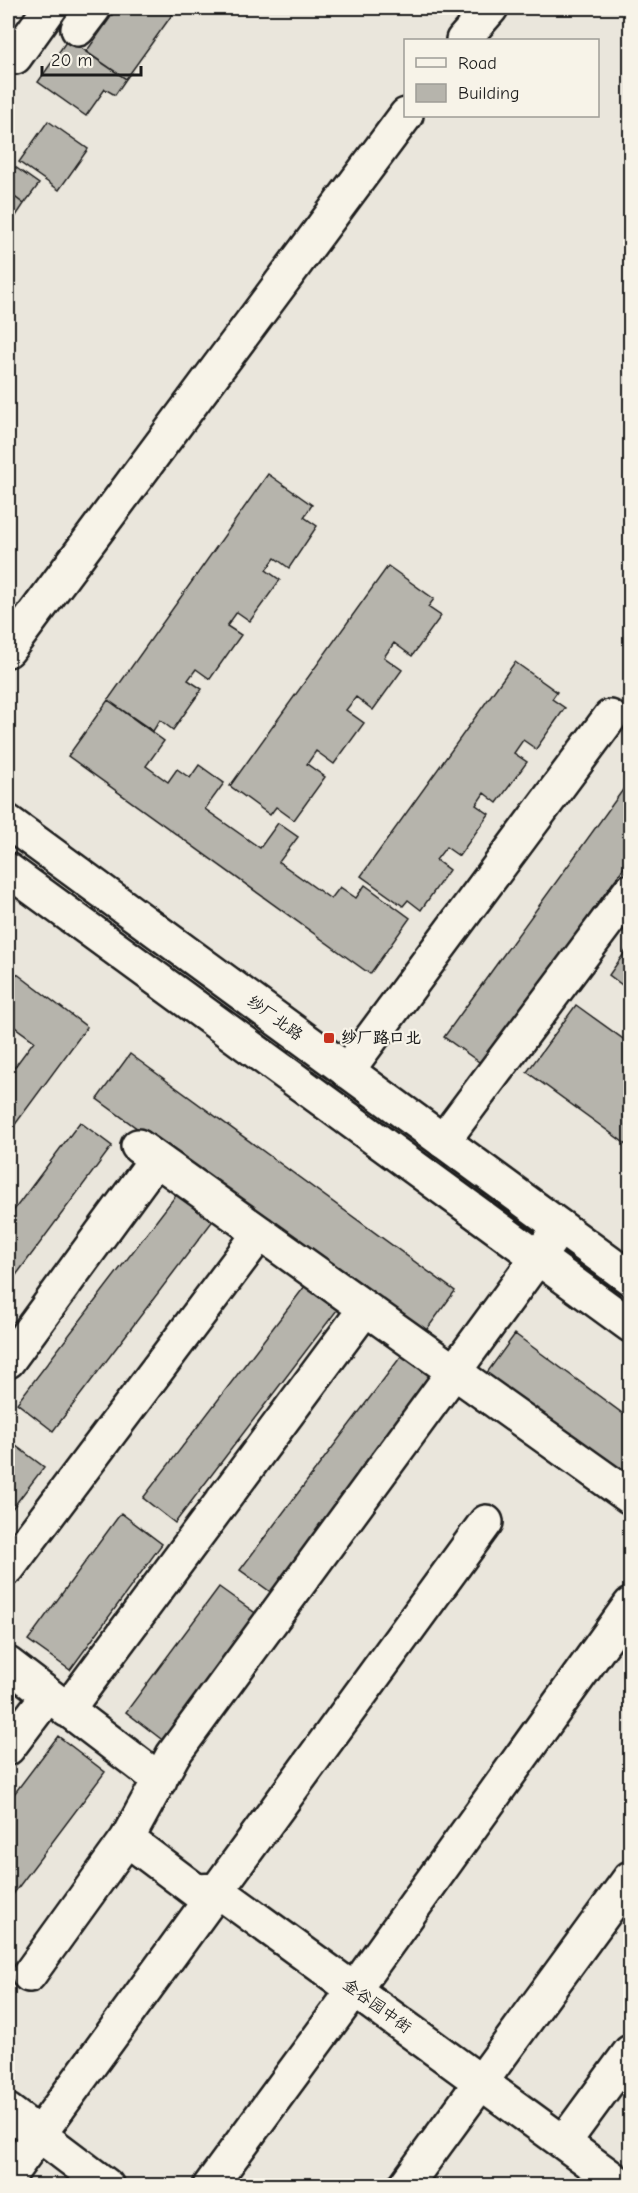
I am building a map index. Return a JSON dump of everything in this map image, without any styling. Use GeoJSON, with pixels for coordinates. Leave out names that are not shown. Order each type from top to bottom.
{"type":"FeatureCollection","features":[{"type":"Feature","properties":{"kind":"main road"},"geometry":{"type":"LineString","coordinates":[[8,52],[15,57],[50,8]]}},
{"type":"Feature","properties":{"kind":"main road"},"geometry":{"type":"LineString","coordinates":[[464,39],[491,8]]}},
{"type":"Feature","properties":{"kind":"main road"},"geometry":{"type":"LineString","coordinates":[[8,650],[404,116]]}},
{"type":"Feature","properties":{"kind":"main road"},"geometry":{"type":"LineString","coordinates":[[347,1071],[610,717]]}},
{"type":"Feature","properties":{"kind":"main road","name":"纱厂北路"},"geometry":{"type":"LineString","coordinates":[[8,822],[630,1278]]}},
{"type":"Feature","properties":{"kind":"main road"},"geometry":{"type":"LineString","coordinates":[[8,870],[630,1325]]}},
{"type":"Feature","properties":{"kind":"main road"},"geometry":{"type":"LineString","coordinates":[[443,1141],[630,891]]}},
{"type":"Feature","properties":{"kind":"main road"},"geometry":{"type":"LineString","coordinates":[[8,1362],[147,1152],[630,1497]]}},
{"type":"Feature","properties":{"kind":"main road"},"geometry":{"type":"LineString","coordinates":[[29,1975],[127,1839],[173,1755],[560,1227]]}},
{"type":"Feature","properties":{"kind":"main road"},"geometry":{"type":"LineString","coordinates":[[8,1569],[260,1233]]}},
{"type":"Feature","properties":{"kind":"main road"},"geometry":{"type":"LineString","coordinates":[[8,1749],[58,1703],[365,1309]]}},
{"type":"Feature","properties":{"kind":"main road"},"geometry":{"type":"LineString","coordinates":[[8,2177],[486,1521]]}},
{"type":"Feature","properties":{"kind":"main road"},"geometry":{"type":"LineString","coordinates":[[210,2186],[354,1990],[630,1605]]}},
{"type":"Feature","properties":{"kind":"main road"},"geometry":{"type":"LineString","coordinates":[[8,1664],[160,1780]]}},
{"type":"Feature","properties":{"kind":"main road","name":"金谷园中街"},"geometry":{"type":"LineString","coordinates":[[127,1839],[196,1890],[217,1890],[623,2186]]}},
{"type":"Feature","properties":{"kind":"main road"},"geometry":{"type":"LineString","coordinates":[[405,2186],[630,1878]]}},
{"type":"Feature","properties":{"kind":"main road"},"geometry":{"type":"LineString","coordinates":[[564,2142],[630,2052]]}},
{"type":"Feature","properties":{"kind":"main road"},"geometry":{"type":"LineString","coordinates":[[8,2111],[107,2186]]}},
{"type":"Feature","properties":{"kind":"building"},"geometry":{"type":"Polygon","coordinates":[[[117,8],[177,8],[126,79],[86,52],[117,8]]]}},
{"type":"Feature","properties":{"kind":"building"},"geometry":{"type":"Polygon","coordinates":[[[68,39],[126,79],[115,95],[105,89],[86,116],[38,82],[68,39]]]}},
{"type":"Feature","properties":{"kind":"building"},"geometry":{"type":"Polygon","coordinates":[[[48,121],[88,149],[59,190],[19,162],[48,121]]]}},
{"type":"Feature","properties":{"kind":"building"},"geometry":{"type":"Polygon","coordinates":[[[8,162],[39,184],[24,204],[8,192],[8,162]]]}},
{"type":"Feature","properties":{"kind":"building"},"geometry":{"type":"Polygon","coordinates":[[[8,192],[24,204],[8,228],[8,192]]]}},
{"type":"Feature","properties":{"kind":"building"},"geometry":{"type":"Polygon","coordinates":[[[268,474],[312,505],[304,517],[317,526],[289,568],[275,558],[266,570],[280,580],[250,621],[237,612],[227,626],[241,635],[210,679],[196,669],[188,680],[202,689],[173,730],[160,720],[153,731],[108,700],[268,474]]]}},
{"type":"Feature","properties":{"kind":"building"},"geometry":{"type":"Polygon","coordinates":[[[388,566],[434,599],[428,607],[441,616],[412,656],[394,643],[384,657],[402,670],[373,710],[356,697],[346,710],[364,723],[334,764],[316,751],[307,764],[325,777],[294,820],[276,807],[270,815],[230,786],[388,566]]]}},
{"type":"Feature","properties":{"kind":"building"},"geometry":{"type":"Polygon","coordinates":[[[515,662],[557,692],[552,699],[565,708],[536,749],[523,740],[514,753],[527,762],[497,803],[484,793],[476,805],[489,814],[459,856],[446,847],[436,860],[449,870],[421,910],[408,900],[403,906],[361,876],[515,662]]]}},
{"type":"Feature","properties":{"kind":"building"},"geometry":{"type":"Polygon","coordinates":[[[108,700],[164,741],[146,766],[168,782],[177,769],[190,778],[199,765],[224,783],[205,809],[260,848],[278,823],[298,837],[279,862],[331,899],[340,887],[356,898],[365,885],[410,918],[370,974],[68,756],[108,700]]]}},
{"type":"Feature","properties":{"kind":"building"},"geometry":{"type":"Polygon","coordinates":[[[630,780],[630,859],[482,1064],[444,1037],[630,780]]]}},
{"type":"Feature","properties":{"kind":"building"},"geometry":{"type":"Polygon","coordinates":[[[630,945],[630,991],[609,975],[630,945]]]}},
{"type":"Feature","properties":{"kind":"building"},"geometry":{"type":"Polygon","coordinates":[[[8,967],[87,1027],[8,1134],[8,1076],[34,1041],[8,1022],[8,967]]]}},
{"type":"Feature","properties":{"kind":"building"},"geometry":{"type":"Polygon","coordinates":[[[576,1005],[630,1044],[630,1147],[527,1072],[576,1005]]]}},
{"type":"Feature","properties":{"kind":"building"},"geometry":{"type":"Polygon","coordinates":[[[130,1054],[455,1291],[422,1336],[97,1099],[130,1054]]]}},
{"type":"Feature","properties":{"kind":"building"},"geometry":{"type":"Polygon","coordinates":[[[80,1122],[112,1146],[8,1286],[8,1218],[80,1122]]]}},
{"type":"Feature","properties":{"kind":"building"},"geometry":{"type":"Polygon","coordinates":[[[180,1190],[215,1218],[53,1431],[17,1403],[180,1190]]]}},
{"type":"Feature","properties":{"kind":"building"},"geometry":{"type":"Polygon","coordinates":[[[305,1286],[337,1310],[175,1523],[143,1498],[305,1286]]]}},
{"type":"Feature","properties":{"kind":"building"},"geometry":{"type":"Polygon","coordinates":[[[515,1334],[630,1419],[630,1479],[486,1374],[515,1334]]]}},
{"type":"Feature","properties":{"kind":"building"},"geometry":{"type":"Polygon","coordinates":[[[402,1355],[434,1379],[272,1593],[240,1570],[402,1355]]]}},
{"type":"Feature","properties":{"kind":"building"},"geometry":{"type":"Polygon","coordinates":[[[8,1440],[44,1467],[8,1514],[8,1440]]]}},
{"type":"Feature","properties":{"kind":"building"},"geometry":{"type":"Polygon","coordinates":[[[121,1513],[162,1544],[70,1670],[28,1640],[121,1513]]]}},
{"type":"Feature","properties":{"kind":"building"},"geometry":{"type":"Polygon","coordinates":[[[219,1587],[258,1615],[165,1742],[126,1712],[219,1587]]]}},
{"type":"Feature","properties":{"kind":"building"},"geometry":{"type":"Polygon","coordinates":[[[58,1736],[105,1772],[8,1901],[8,1802],[58,1736]]]}},
{"type":"Feature","properties":{"kind":"place","name":"纱厂路口北"},"geometry":{"type":"Point","coordinates":[329,1038]}}]}
